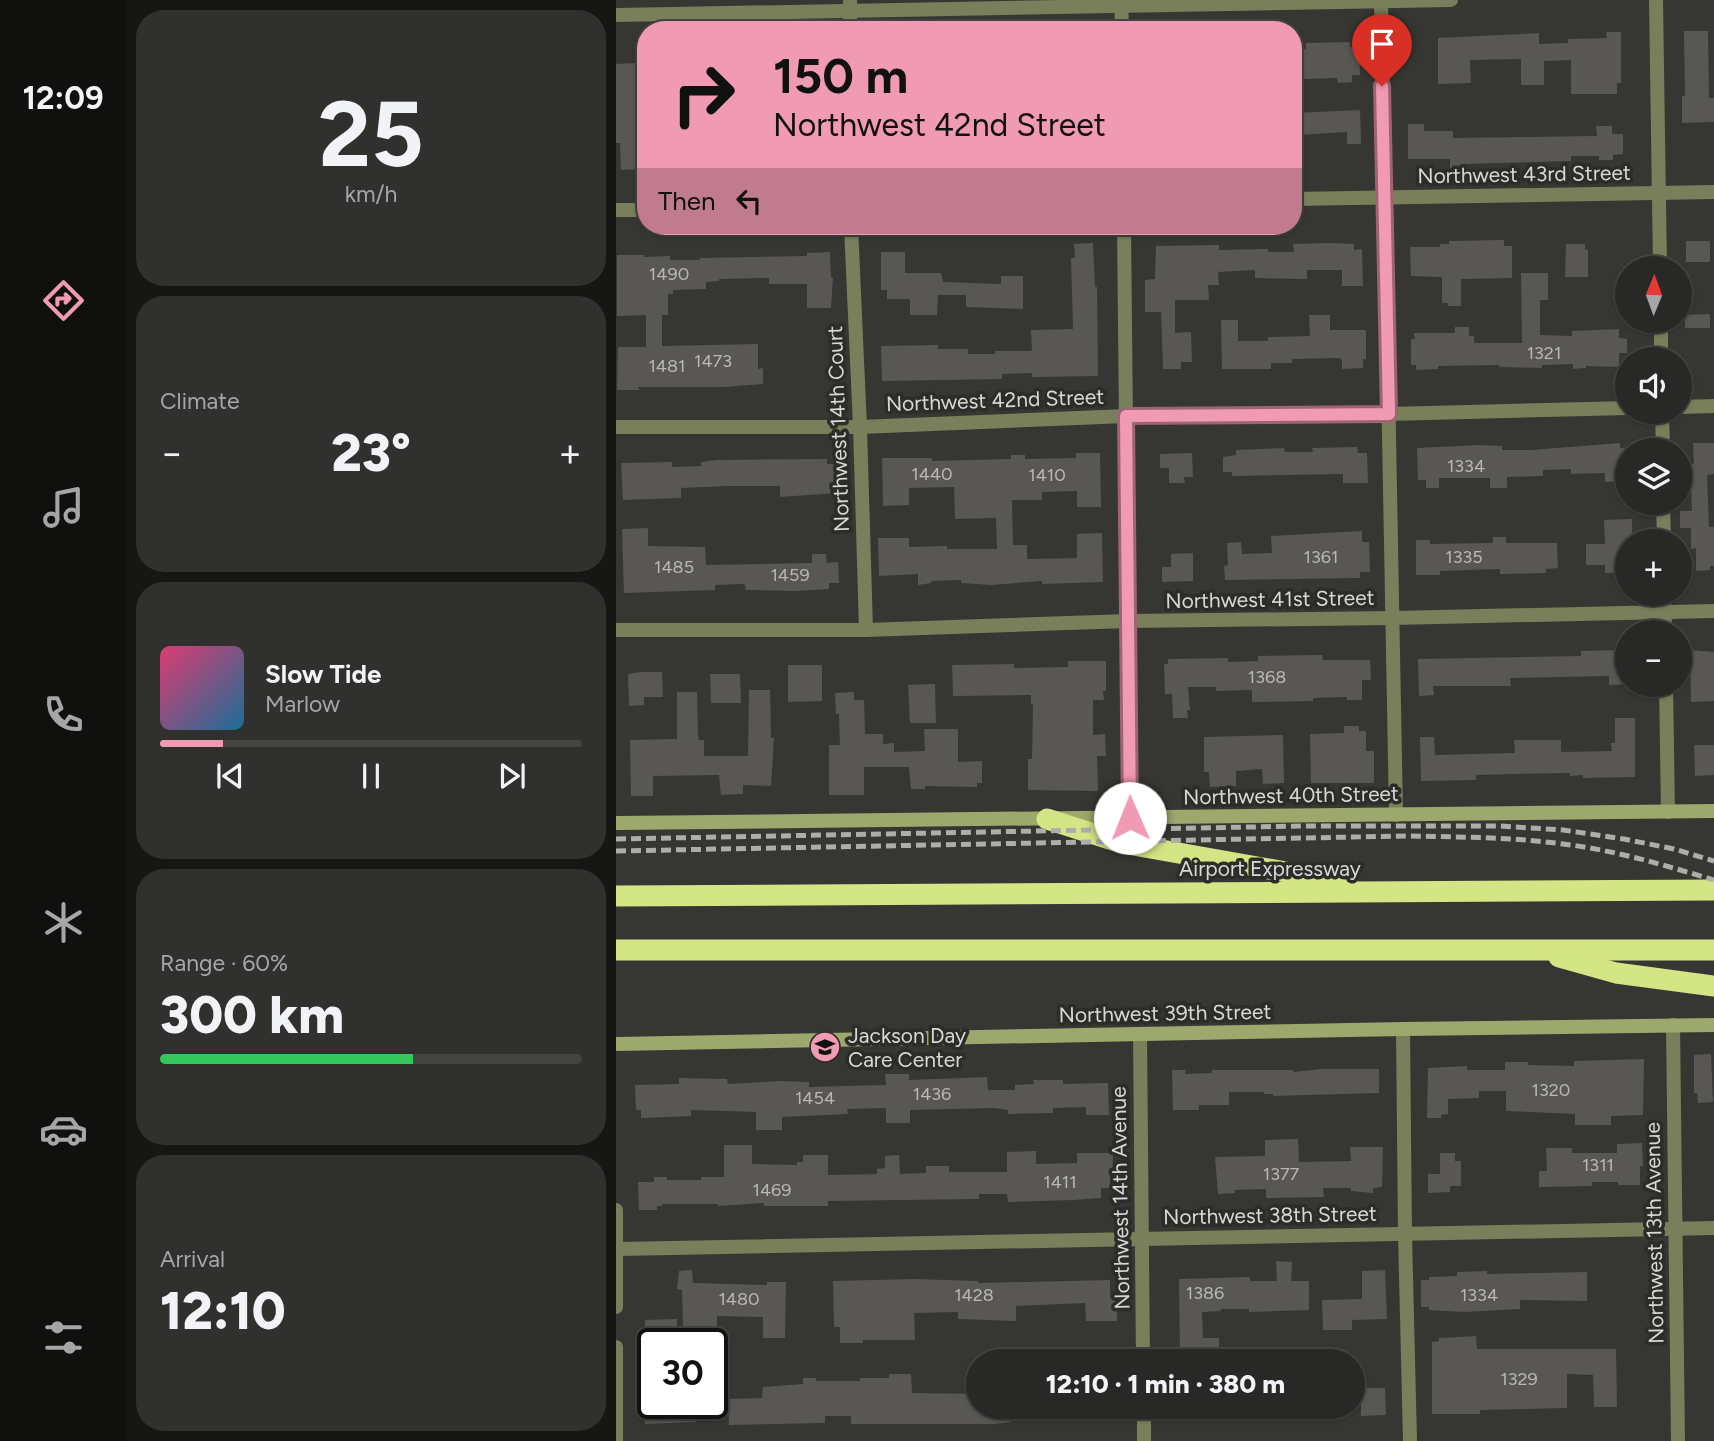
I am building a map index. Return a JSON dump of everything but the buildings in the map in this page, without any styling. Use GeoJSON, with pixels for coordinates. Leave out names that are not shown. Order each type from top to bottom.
{"type":"FeatureCollection","features":[{"type":"Feature","properties":{"kind":"highway"},"geometry":{"type":"LineString","coordinates":[[1046,819],[1122,843],[1171,852],[1314,877],[1450,891]]}},
{"type":"Feature","properties":{"kind":"highway","name":"Airport Expressway"},"geometry":{"type":"LineString","coordinates":[[616,896],[1714,890]]}},
{"type":"Feature","properties":{"kind":"highway"},"geometry":{"type":"LineString","coordinates":[[616,950],[1714,950]]}},
{"type":"Feature","properties":{"kind":"highway"},"geometry":{"type":"LineString","coordinates":[[1534,950],[1616,973],[1714,986]]}},
{"type":"Feature","properties":{"kind":"main road","name":"Northwest 40th Street"},"geometry":{"type":"LineString","coordinates":[[616,823],[1714,811]]}},
{"type":"Feature","properties":{"kind":"main road","name":"Northwest 39th Street"},"geometry":{"type":"LineString","coordinates":[[616,1044],[1714,1025]]}},
{"type":"Feature","properties":{"kind":"street"},"geometry":{"type":"LineString","coordinates":[[616,15],[850,5],[1451,0]]}},
{"type":"Feature","properties":{"kind":"street"},"geometry":{"type":"LineString","coordinates":[[1656,0],[1660,256]]}},
{"type":"Feature","properties":{"kind":"street"},"geometry":{"type":"LineString","coordinates":[[1381,1],[1396,815]]}},
{"type":"Feature","properties":{"kind":"street"},"geometry":{"type":"LineString","coordinates":[[1121,3],[1122,21]]}},
{"type":"Feature","properties":{"kind":"street","name":"Northwest 43rd Street"},"geometry":{"type":"LineString","coordinates":[[1302,199],[1714,192]]}},
{"type":"Feature","properties":{"kind":"street"},"geometry":{"type":"LineString","coordinates":[[616,210],[637,210]]}},
{"type":"Feature","properties":{"kind":"street","name":"Northwest 14th Court"},"geometry":{"type":"LineString","coordinates":[[851,235],[866,630]]}},
{"type":"Feature","properties":{"kind":"street"},"geometry":{"type":"LineString","coordinates":[[1124,235],[1130,818]]}},
{"type":"Feature","properties":{"kind":"street"},"geometry":{"type":"LineString","coordinates":[[1692,407],[1714,406]]}},
{"type":"Feature","properties":{"kind":"street","name":"Northwest 42nd Street"},"geometry":{"type":"LineString","coordinates":[[616,427],[860,427],[1126,416],[1389,414],[1615,408]]}},
{"type":"Feature","properties":{"kind":"street"},"geometry":{"type":"LineString","coordinates":[[1665,606],[1665,620]]}},
{"type":"Feature","properties":{"kind":"street","name":"Northwest 41st Street"},"geometry":{"type":"LineString","coordinates":[[616,630],[866,630],[1128,621],[1714,611]]}},
{"type":"Feature","properties":{"kind":"street"},"geometry":{"type":"LineString","coordinates":[[1666,697],[1668,813]]}},
{"type":"Feature","properties":{"kind":"street","name":"Northwest 13th Avenue"},"geometry":{"type":"LineString","coordinates":[[1673,1025],[1678,1441]]}},
{"type":"Feature","properties":{"kind":"street"},"geometry":{"type":"LineString","coordinates":[[1403,1029],[1410,1441]]}},
{"type":"Feature","properties":{"kind":"street","name":"Northwest 14th Avenue"},"geometry":{"type":"LineString","coordinates":[[1140,1035],[1143,1349]]}},
{"type":"Feature","properties":{"kind":"street"},"geometry":{"type":"LineString","coordinates":[[616,1210],[616,1307]]}},
{"type":"Feature","properties":{"kind":"street","name":"Northwest 38th Street"},"geometry":{"type":"LineString","coordinates":[[618,1249],[1714,1228]]}},
{"type":"Feature","properties":{"kind":"street"},"geometry":{"type":"LineString","coordinates":[[616,1347],[616,1441]]}},
{"type":"Feature","properties":{"kind":"street"},"geometry":{"type":"LineString","coordinates":[[1143,1419],[1144,1441]]}},
{"type":"Feature","properties":{"kind":"railway"},"geometry":{"type":"LineString","coordinates":[[616,839],[1303,826],[1499,826],[1563,830],[1624,839],[1674,849],[1714,861]]}},
{"type":"Feature","properties":{"kind":"railway"},"geometry":{"type":"LineString","coordinates":[[616,851],[1465,837],[1524,840],[1601,850],[1714,880]]}},
{"type":"Feature","properties":{"kind":"place","name":"Jackson Day Care Center"},"geometry":{"type":"Point","coordinates":[825,1047]}},
{"type":"Feature","properties":{"kind":"route"},"geometry":{"type":"LineString","coordinates":[[1130,818],[1126,416],[1389,414],[1382,86]]}}]}
